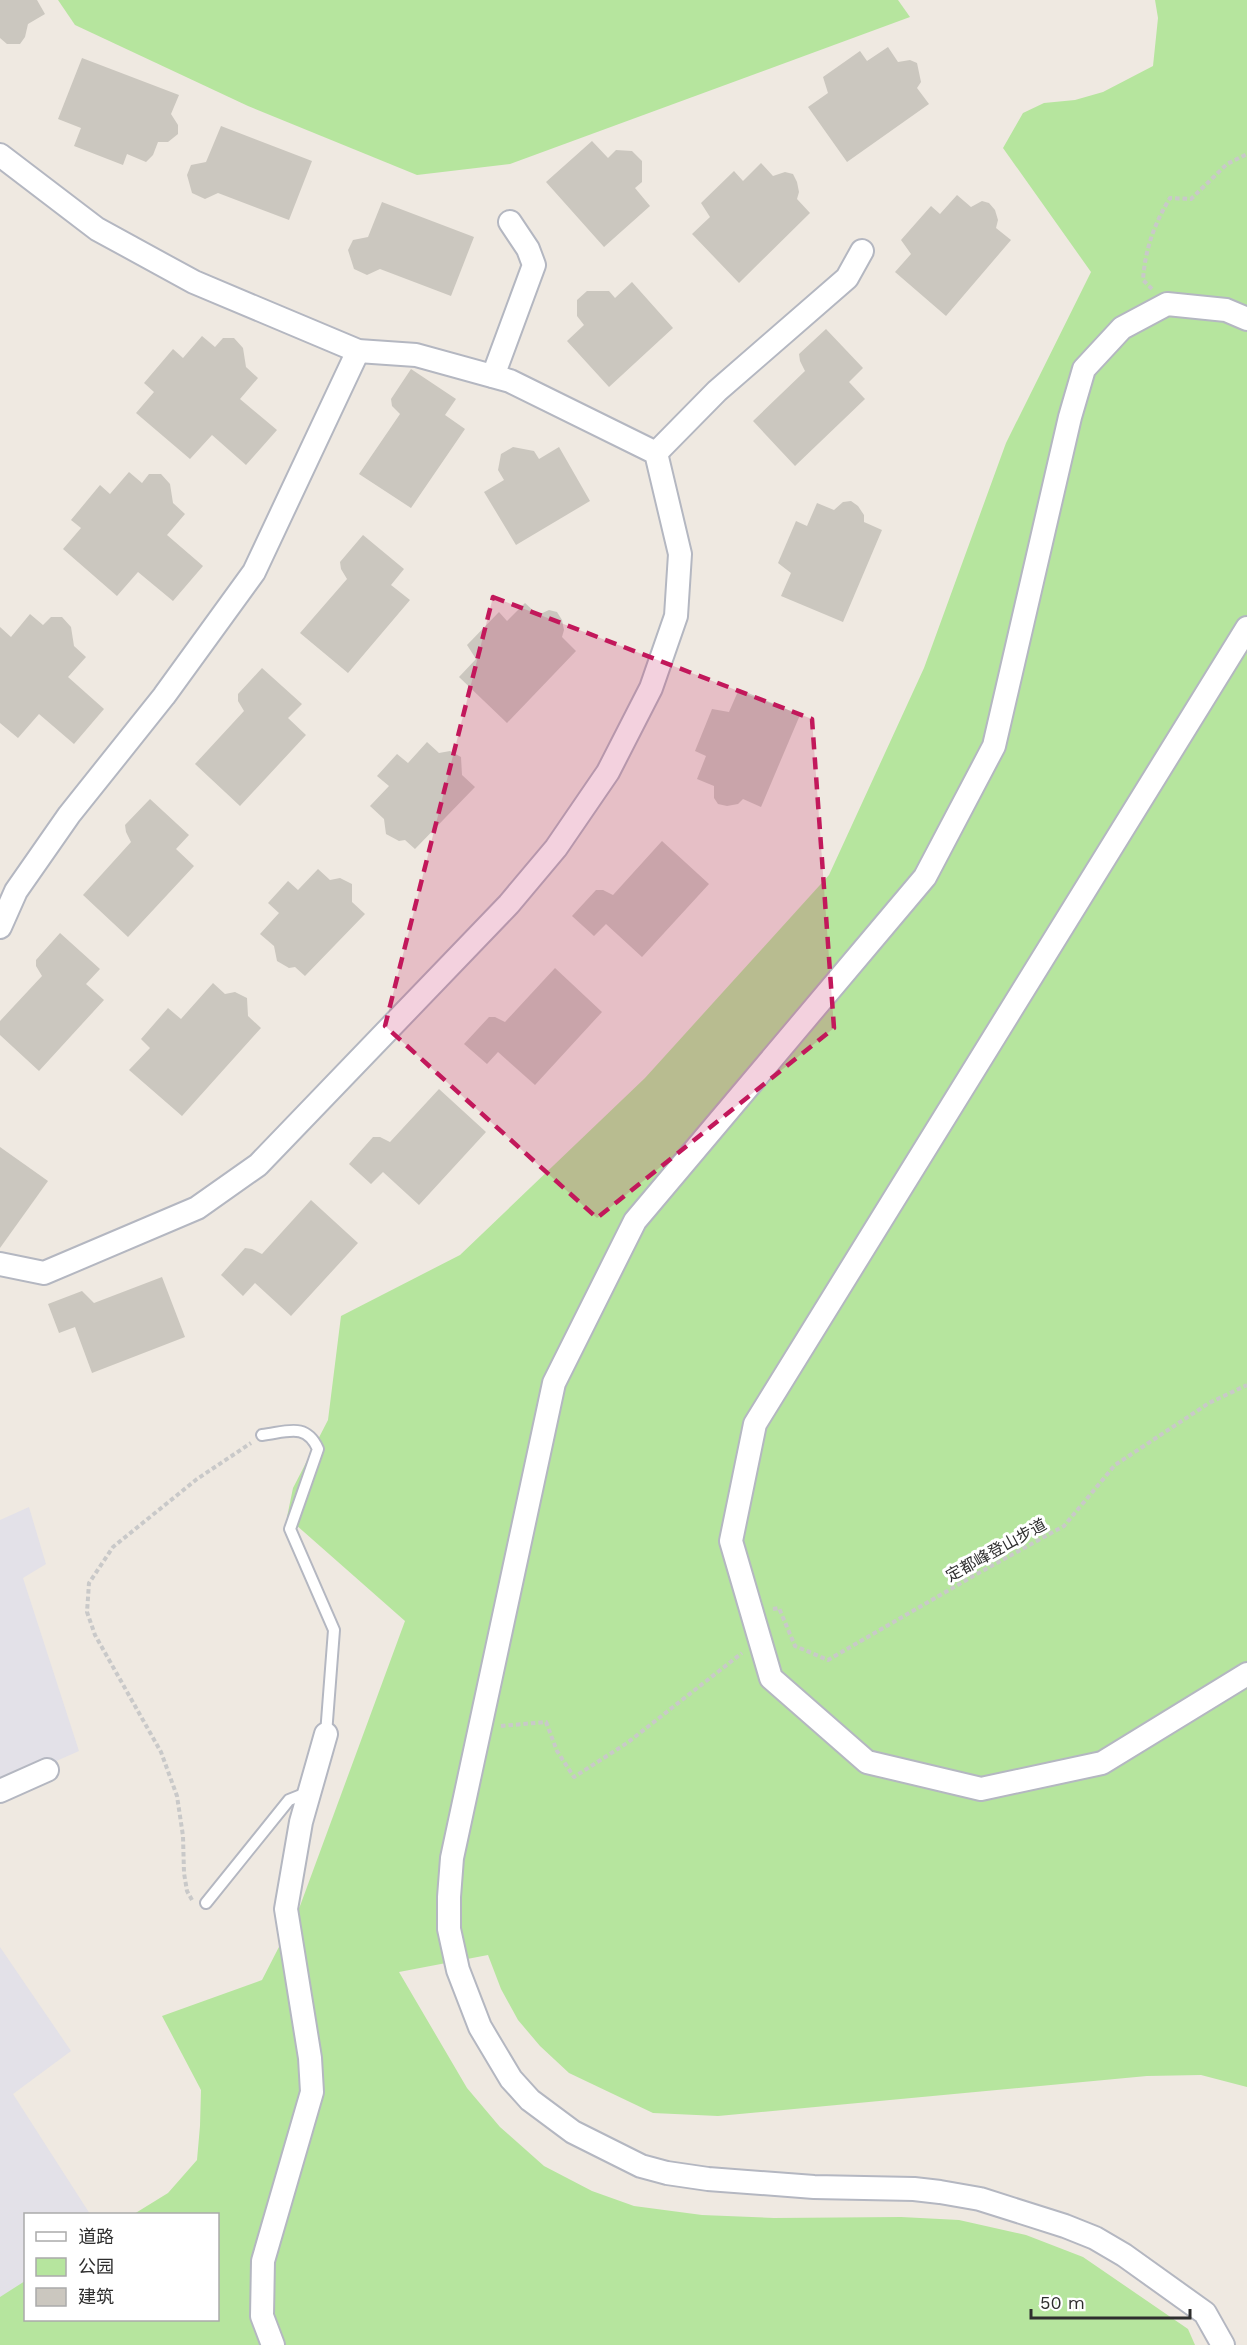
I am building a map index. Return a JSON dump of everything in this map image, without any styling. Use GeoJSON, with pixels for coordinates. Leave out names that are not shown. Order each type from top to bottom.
{"type":"FeatureCollection","features":[{"type":"Feature","properties":{"kind":"street"},"geometry":{"type":"LineString","coordinates":[[0,156],[97,229],[194,282],[358,351],[416,355],[510,381],[656,453]]}},
{"type":"Feature","properties":{"kind":"street"},"geometry":{"type":"LineString","coordinates":[[493,376],[534,265],[528,249],[510,222]]}},
{"type":"Feature","properties":{"kind":"street"},"geometry":{"type":"LineString","coordinates":[[656,453],[717,391],[847,278],[862,251]]}},
{"type":"Feature","properties":{"kind":"street"},"geometry":{"type":"LineString","coordinates":[[1223,2345],[1205,2313],[1124,2255],[1095,2238],[1065,2226],[980,2199],[940,2192],[914,2189],[814,2187],[708,2179],[668,2173],[641,2166],[598,2146],[553,2119],[530,2100],[511,2079],[480,2027],[458,1970],[449,1929],[449,1897],[452,1858],[554,1383],[635,1221],[925,877],[994,746],[1068,428],[1084,369],[1122,328],[1167,304],[1226,310],[1247,319]]}},
{"type":"Feature","properties":{"kind":"street"},"geometry":{"type":"LineString","coordinates":[[0,927],[16,891],[69,815],[164,696],[254,572],[358,351]]}},
{"type":"Feature","properties":{"kind":"street"},"geometry":{"type":"LineString","coordinates":[[0,1264],[44,1273],[197,1208],[258,1165],[508,904],[556,848],[608,772],[651,688],[676,616],[680,554],[656,453]]}},
{"type":"Feature","properties":{"kind":"street"},"geometry":{"type":"LineString","coordinates":[[1247,628],[755,1424],[731,1541],[771,1678],[867,1762],[981,1789],[1102,1762],[1247,1674]]}},
{"type":"Feature","properties":{"kind":"street"},"geometry":{"type":"LineString","coordinates":[[273,2345],[262,2316],[262,2261],[312,2092],[310,2058],[286,1909],[302,1822],[326,1734]]}},
{"type":"Feature","properties":{"kind":"street"},"geometry":{"type":"LineString","coordinates":[[0,1791],[47,1770]]}},
{"type":"Feature","properties":{"kind":"lane"},"geometry":{"type":"LineString","coordinates":[[262,1436],[300,1430],[313,1437],[318,1449],[290,1528],[334,1630],[326,1734]]}},
{"type":"Feature","properties":{"kind":"lane"},"geometry":{"type":"LineString","coordinates":[[206,1903],[289,1800],[310,1792]]}},
{"type":"Feature","properties":{"kind":"path"},"geometry":{"type":"LineString","coordinates":[[1167,304],[1143,280],[1145,254],[1159,216],[1170,198],[1191,199],[1227,164],[1247,154]]}},
{"type":"Feature","properties":{"kind":"path","name":"定都峰登山步道"},"geometry":{"type":"LineString","coordinates":[[751,1609],[779,1608],[795,1646],[828,1660],[1064,1526],[1115,1465],[1209,1403],[1247,1385]]}},
{"type":"Feature","properties":{"kind":"path"},"geometry":{"type":"LineString","coordinates":[[206,1903],[192,1901],[187,1891],[177,1796],[161,1752],[95,1635],[87,1612],[89,1583],[113,1547],[197,1479],[262,1436]]}},
{"type":"Feature","properties":{"kind":"path"},"geometry":{"type":"LineString","coordinates":[[480,1729],[546,1722],[557,1751],[574,1777],[627,1743],[731,1660],[760,1642]]}},
{"type":"Feature","properties":{"kind":"highlighted area"},"geometry":{"type":"Polygon","coordinates":[[[493,597],[812,719],[834,1028],[597,1218],[385,1026],[493,597]]]}},
{"type":"Feature","properties":{"kind":"shaded area"},"geometry":{"type":"Polygon","coordinates":[[[29,1507],[46,1564],[23,1578],[79,1751],[0,1786],[0,1520],[29,1507]]]}},
{"type":"Feature","properties":{"kind":"shaded area"},"geometry":{"type":"Polygon","coordinates":[[[0,1947],[71,2051],[13,2094],[89,2213],[24,2213],[25,2321],[0,2345],[0,1947]]]}},
{"type":"Feature","properties":{"kind":"green space"},"geometry":{"type":"Polygon","coordinates":[[[58,0],[898,0],[910,17],[510,164],[417,175],[248,106],[75,25],[58,0]]]}},
{"type":"Feature","properties":{"kind":"green space"},"geometry":{"type":"Polygon","coordinates":[[[1155,0],[1247,0],[1247,2087],[1201,2075],[1147,2076],[718,2116],[653,2113],[569,2073],[540,2046],[518,2020],[501,1989],[488,1955],[399,1972],[467,2088],[500,2127],[544,2166],[592,2191],[634,2206],[702,2215],[774,2218],[901,2217],[959,2220],[1026,2235],[1083,2257],[1188,2329],[1195,2345],[0,2345],[0,2297],[24,2282],[24,2321],[219,2321],[219,2213],[136,2213],[168,2193],[197,2160],[201,2090],[162,2016],[262,1980],[300,1906],[405,1621],[287,1517],[293,1488],[328,1420],[341,1316],[460,1255],[645,1078],[829,875],[924,668],[1006,443],[1091,272],[1003,148],[1023,113],[1044,103],[1075,100],[1103,92],[1153,66],[1158,18],[1155,0]]]}},
{"type":"Feature","properties":{"kind":"building"},"geometry":{"type":"Polygon","coordinates":[[[0,0],[37,0],[45,14],[28,24],[25,37],[20,44],[7,44],[0,38],[0,0]]]}},
{"type":"Feature","properties":{"kind":"building"},"geometry":{"type":"Polygon","coordinates":[[[888,47],[898,62],[910,60],[917,63],[921,82],[917,88],[929,104],[847,162],[808,107],[828,93],[823,77],[860,51],[867,61],[888,47]]]}},
{"type":"Feature","properties":{"kind":"building"},"geometry":{"type":"Polygon","coordinates":[[[82,58],[179,95],[171,114],[178,125],[178,134],[168,142],[158,142],[153,155],[146,162],[127,154],[123,165],[74,146],[81,128],[58,119],[82,58]]]}},
{"type":"Feature","properties":{"kind":"building"},"geometry":{"type":"Polygon","coordinates":[[[221,126],[312,161],[289,220],[218,193],[205,199],[192,193],[187,175],[191,165],[206,162],[221,126]]]}},
{"type":"Feature","properties":{"kind":"building"},"geometry":{"type":"Polygon","coordinates":[[[592,141],[608,158],[616,150],[632,151],[642,161],[642,182],[635,188],[650,206],[604,247],[546,182],[592,141]]]}},
{"type":"Feature","properties":{"kind":"building"},"geometry":{"type":"Polygon","coordinates":[[[761,163],[773,176],[785,172],[793,174],[799,192],[797,199],[810,213],[739,283],[692,234],[710,217],[701,203],[734,171],[743,181],[761,163]]]}},
{"type":"Feature","properties":{"kind":"building"},"geometry":{"type":"Polygon","coordinates":[[[957,195],[971,207],[982,201],[989,203],[995,210],[998,220],[996,228],[1011,240],[946,316],[895,272],[911,254],[901,240],[931,206],[940,214],[957,195]]]}},
{"type":"Feature","properties":{"kind":"building"},"geometry":{"type":"Polygon","coordinates":[[[382,202],[474,237],[451,296],[380,269],[367,275],[354,269],[348,250],[353,240],[368,237],[382,202]]]}},
{"type":"Feature","properties":{"kind":"building"},"geometry":{"type":"Polygon","coordinates":[[[632,282],[673,328],[609,387],[567,341],[584,325],[577,316],[577,300],[587,291],[609,291],[615,298],[632,282]]]}},
{"type":"Feature","properties":{"kind":"building"},"geometry":{"type":"Polygon","coordinates":[[[826,329],[863,368],[849,382],[865,399],[795,466],[753,421],[805,371],[799,354],[826,329]]]}},
{"type":"Feature","properties":{"kind":"building"},"geometry":{"type":"Polygon","coordinates":[[[202,336],[215,347],[223,338],[234,338],[243,348],[246,367],[258,378],[240,399],[277,430],[246,465],[212,435],[190,459],[136,413],[154,392],[144,383],[173,349],[183,358],[202,336]]]}},
{"type":"Feature","properties":{"kind":"building"},"geometry":{"type":"Polygon","coordinates":[[[411,369],[456,399],[445,415],[465,429],[411,508],[359,474],[400,414],[392,406],[391,399],[411,369]]]}},
{"type":"Feature","properties":{"kind":"building"},"geometry":{"type":"Polygon","coordinates":[[[513,447],[534,451],[539,459],[559,447],[590,501],[516,545],[484,492],[504,480],[498,470],[501,454],[513,447]]]}},
{"type":"Feature","properties":{"kind":"building"},"geometry":{"type":"Polygon","coordinates":[[[129,472],[142,483],[149,474],[161,474],[170,484],[173,503],[185,514],[167,535],[203,566],[173,601],[138,572],[117,596],[63,549],[81,528],[71,520],[100,485],[110,494],[129,472]]]}},
{"type":"Feature","properties":{"kind":"building"},"geometry":{"type":"Polygon","coordinates":[[[851,501],[864,515],[864,522],[882,530],[843,622],[781,596],[791,573],[778,563],[796,521],[807,526],[817,503],[834,510],[843,502],[851,501]]]}},
{"type":"Feature","properties":{"kind":"building"},"geometry":{"type":"Polygon","coordinates":[[[363,535],[404,569],[391,585],[410,600],[348,673],[300,633],[347,579],[340,562],[363,535]]]}},
{"type":"Feature","properties":{"kind":"building"},"geometry":{"type":"Polygon","coordinates":[[[525,603],[538,615],[549,610],[557,612],[564,630],[562,637],[576,651],[507,723],[459,677],[476,659],[467,645],[499,612],[507,621],[525,603]]]}},
{"type":"Feature","properties":{"kind":"building"},"geometry":{"type":"Polygon","coordinates":[[[30,614],[43,625],[51,617],[62,617],[71,627],[74,646],[86,657],[68,677],[104,709],[74,744],[39,714],[18,738],[0,723],[0,627],[11,637],[30,614]]]}},
{"type":"Feature","properties":{"kind":"building"},"geometry":{"type":"Polygon","coordinates":[[[262,668],[302,704],[288,718],[306,735],[240,806],[195,764],[244,711],[238,701],[238,694],[262,668]]]}},
{"type":"Feature","properties":{"kind":"building"},"geometry":{"type":"Polygon","coordinates":[[[739,689],[800,715],[761,807],[743,799],[738,804],[727,806],[718,804],[714,798],[714,786],[697,779],[706,756],[695,751],[712,709],[729,712],[739,689]]]}},
{"type":"Feature","properties":{"kind":"building"},"geometry":{"type":"Polygon","coordinates":[[[427,742],[439,753],[450,751],[461,757],[462,775],[475,787],[415,849],[405,840],[399,841],[386,834],[384,819],[370,806],[389,786],[377,776],[397,754],[408,763],[427,742]]]}},
{"type":"Feature","properties":{"kind":"building"},"geometry":{"type":"Polygon","coordinates":[[[150,799],[189,835],[176,849],[194,866],[128,937],[83,895],[131,842],[125,825],[150,799]]]}},
{"type":"Feature","properties":{"kind":"building"},"geometry":{"type":"Polygon","coordinates":[[[662,841],[709,884],[642,957],[606,924],[594,936],[572,916],[596,890],[603,890],[613,895],[662,841]]]}},
{"type":"Feature","properties":{"kind":"building"},"geometry":{"type":"Polygon","coordinates":[[[318,869],[330,880],[340,878],[352,884],[352,902],[365,914],[305,976],[295,967],[289,968],[277,961],[274,946],[260,934],[279,913],[268,903],[288,881],[298,890],[318,869]]]}},
{"type":"Feature","properties":{"kind":"building"},"geometry":{"type":"Polygon","coordinates":[[[60,933],[100,969],[86,984],[104,1000],[39,1071],[0,1035],[0,1021],[42,976],[36,966],[36,960],[60,933]]]}},
{"type":"Feature","properties":{"kind":"building"},"geometry":{"type":"Polygon","coordinates":[[[555,968],[602,1012],[535,1085],[498,1052],[487,1064],[464,1044],[489,1017],[505,1022],[555,968]]]}},
{"type":"Feature","properties":{"kind":"building"},"geometry":{"type":"Polygon","coordinates":[[[213,983],[225,994],[235,992],[247,998],[248,1016],[261,1028],[182,1116],[129,1070],[150,1048],[141,1039],[168,1008],[181,1019],[213,983]]]}},
{"type":"Feature","properties":{"kind":"building"},"geometry":{"type":"Polygon","coordinates":[[[439,1089],[486,1132],[419,1205],[383,1172],[371,1184],[349,1164],[373,1137],[380,1137],[390,1142],[439,1089]]]}},
{"type":"Feature","properties":{"kind":"building"},"geometry":{"type":"Polygon","coordinates":[[[0,1147],[48,1181],[0,1248],[0,1147]]]}},
{"type":"Feature","properties":{"kind":"building"},"geometry":{"type":"Polygon","coordinates":[[[311,1200],[358,1243],[291,1316],[255,1283],[243,1296],[221,1275],[245,1248],[262,1254],[311,1200]]]}},
{"type":"Feature","properties":{"kind":"building"},"geometry":{"type":"Polygon","coordinates":[[[162,1277],[185,1337],[92,1373],[75,1327],[59,1333],[48,1304],[82,1291],[94,1303],[162,1277]]]}}]}
